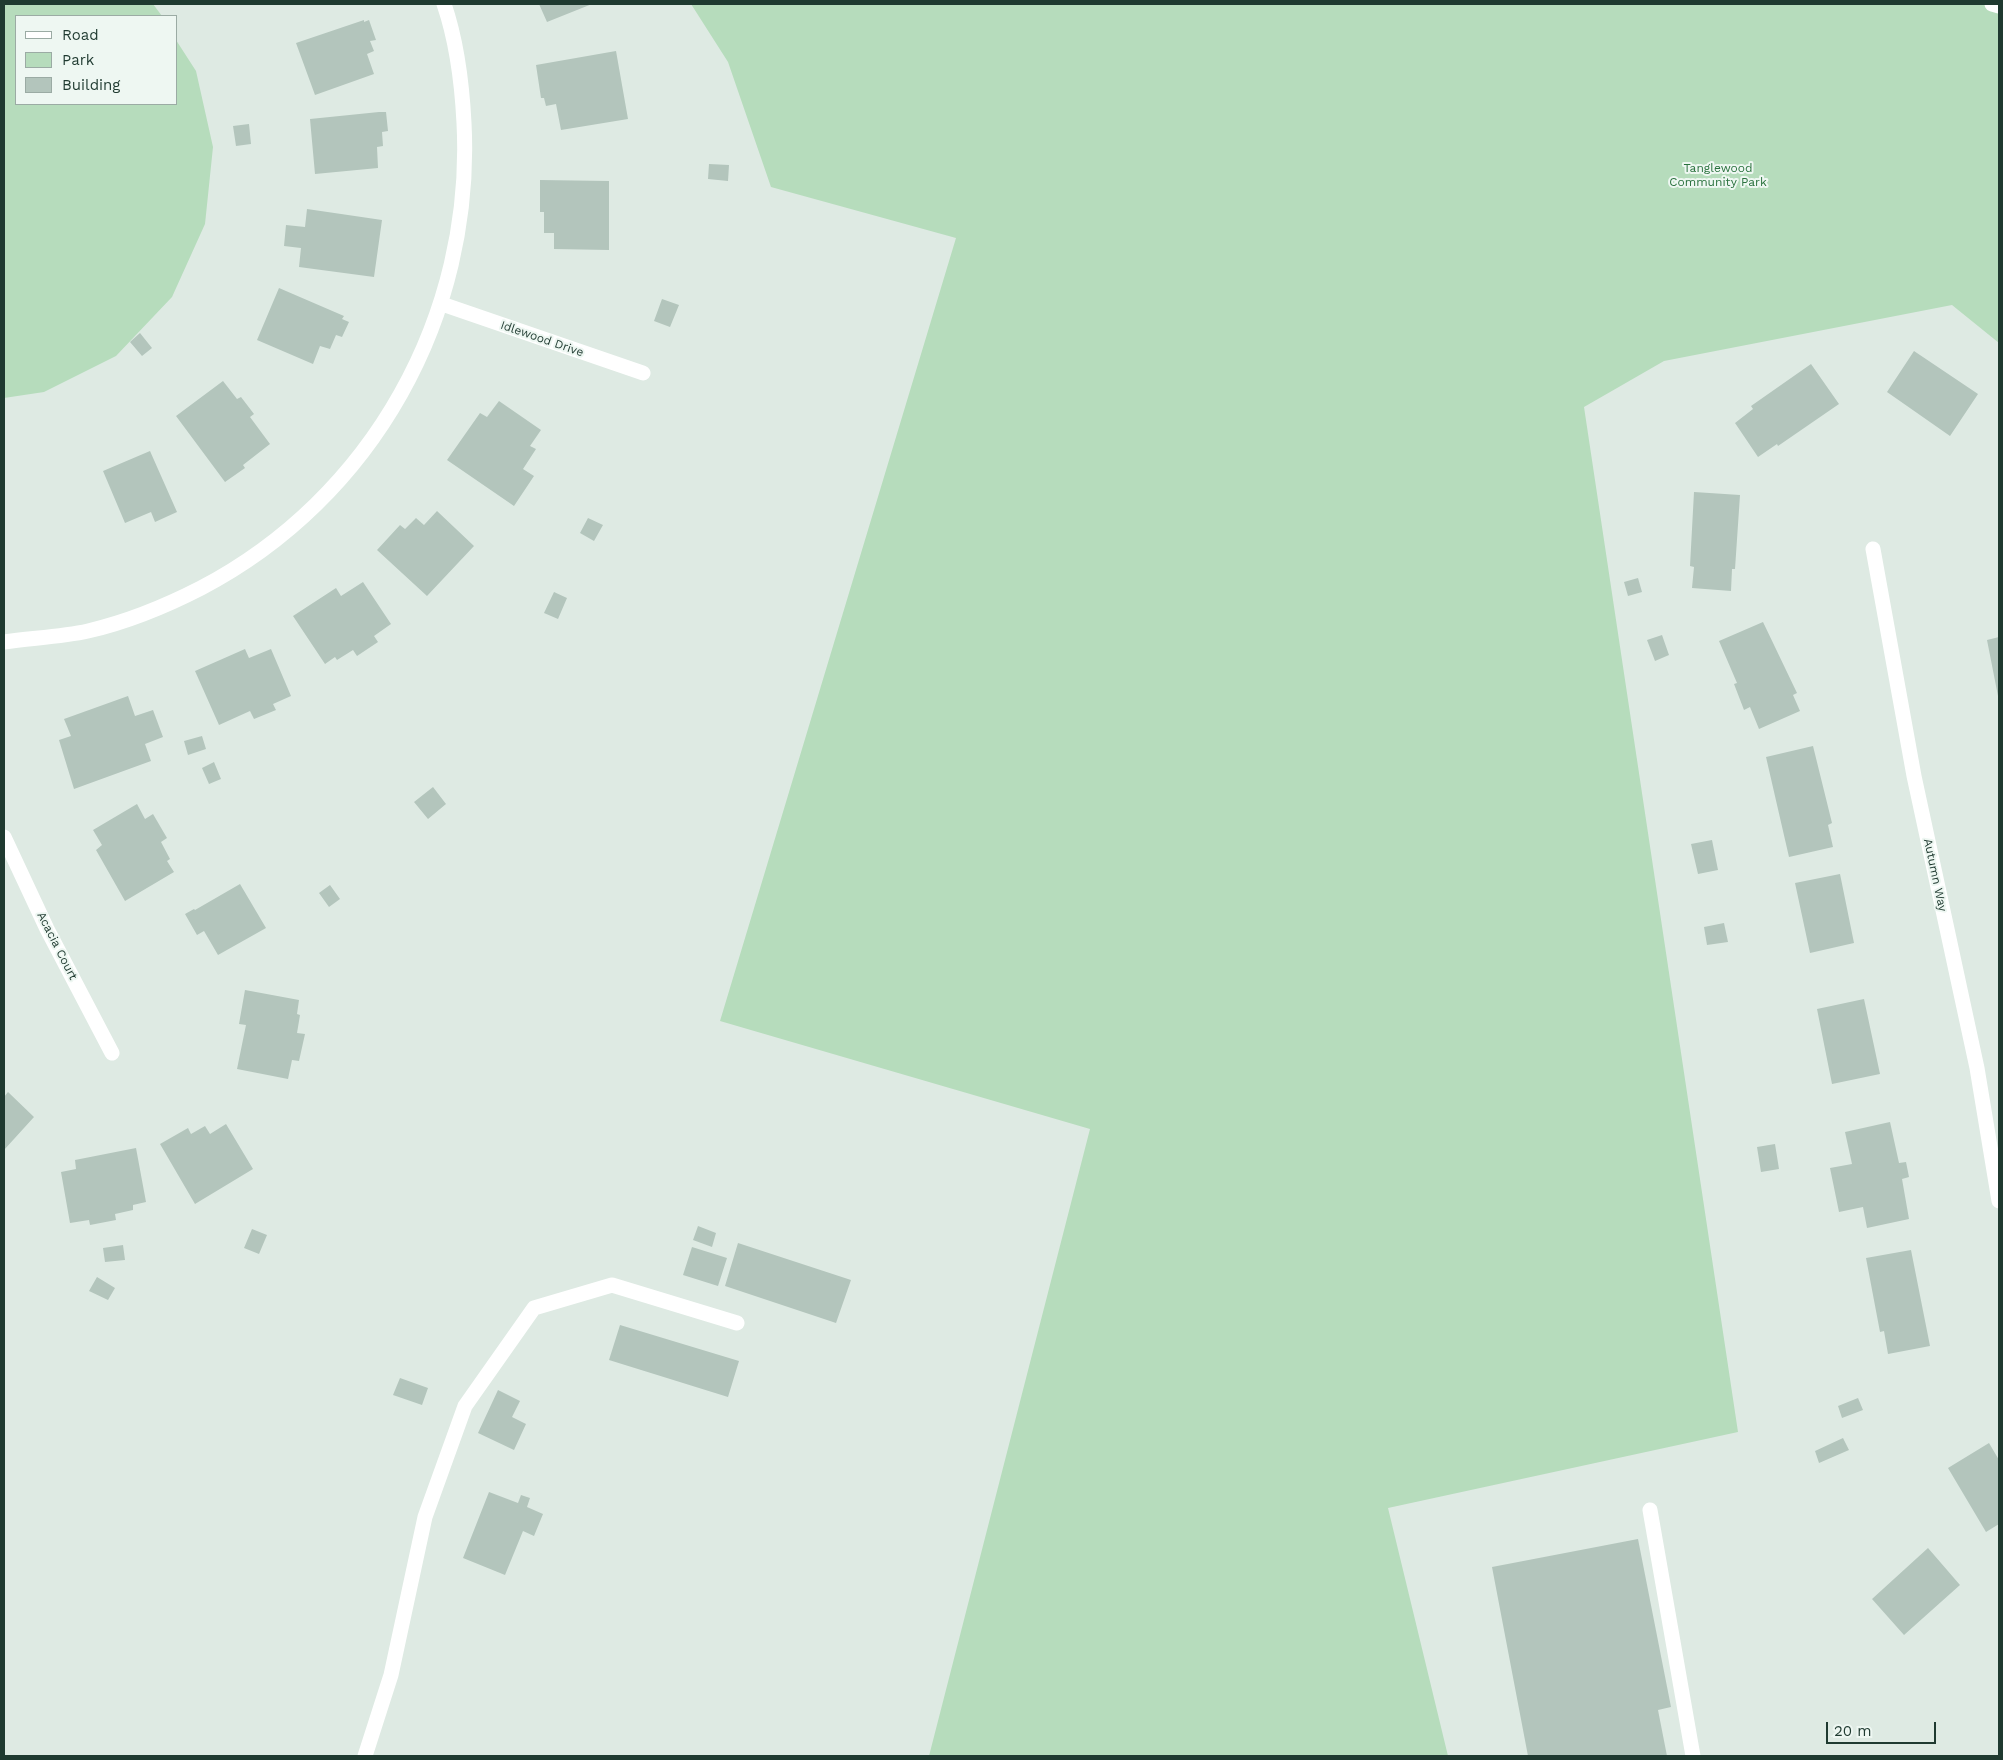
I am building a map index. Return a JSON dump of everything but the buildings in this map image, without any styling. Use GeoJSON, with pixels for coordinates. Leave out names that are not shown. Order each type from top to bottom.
{"type":"FeatureCollection","features":[{"type":"Feature","properties":{"kind":"street"},"geometry":{"type":"LineString","coordinates":[[4,642],[88,631],[157,608],[202,587],[274,541],[333,487],[381,427],[415,370],[442,304],[459,236],[467,165],[462,83],[444,4]]}},
{"type":"Feature","properties":{"kind":"street"},"geometry":{"type":"LineString","coordinates":[[1992,4],[1999,6]]}},
{"type":"Feature","properties":{"kind":"street","name":"Idlewood Drive"},"geometry":{"type":"LineString","coordinates":[[442,304],[642,373]]}},
{"type":"Feature","properties":{"kind":"street","name":"Autumn Way"},"geometry":{"type":"LineString","coordinates":[[1873,549],[1914,776],[1977,1068],[1999,1200]]}},
{"type":"Feature","properties":{"kind":"street","name":"Acacia Court"},"geometry":{"type":"LineString","coordinates":[[4,837],[47,929],[112,1053]]}},
{"type":"Feature","properties":{"kind":"street"},"geometry":{"type":"LineString","coordinates":[[366,1756],[391,1675],[425,1517],[465,1406],[534,1308],[612,1285],[737,1322]]}},
{"type":"Feature","properties":{"kind":"street"},"geometry":{"type":"LineString","coordinates":[[1650,1510],[1693,1756]]}},
{"type":"Feature","properties":{"kind":"green space"},"geometry":{"type":"Polygon","coordinates":[[[4,4],[153,4],[161,15],[15,15],[15,105],[178,105],[178,43],[196,71],[213,147],[205,224],[172,297],[116,356],[44,392],[4,398],[4,4]]]}},
{"type":"Feature","properties":{"kind":"green space","name":"Tanglewood Community Park"},"geometry":{"type":"Polygon","coordinates":[[[691,4],[1999,4],[1999,343],[1952,305],[1664,361],[1584,407],[1738,1432],[1388,1508],[1448,1756],[929,1756],[1090,1129],[720,1021],[956,238],[771,187],[728,62],[691,4]]]}}]}
